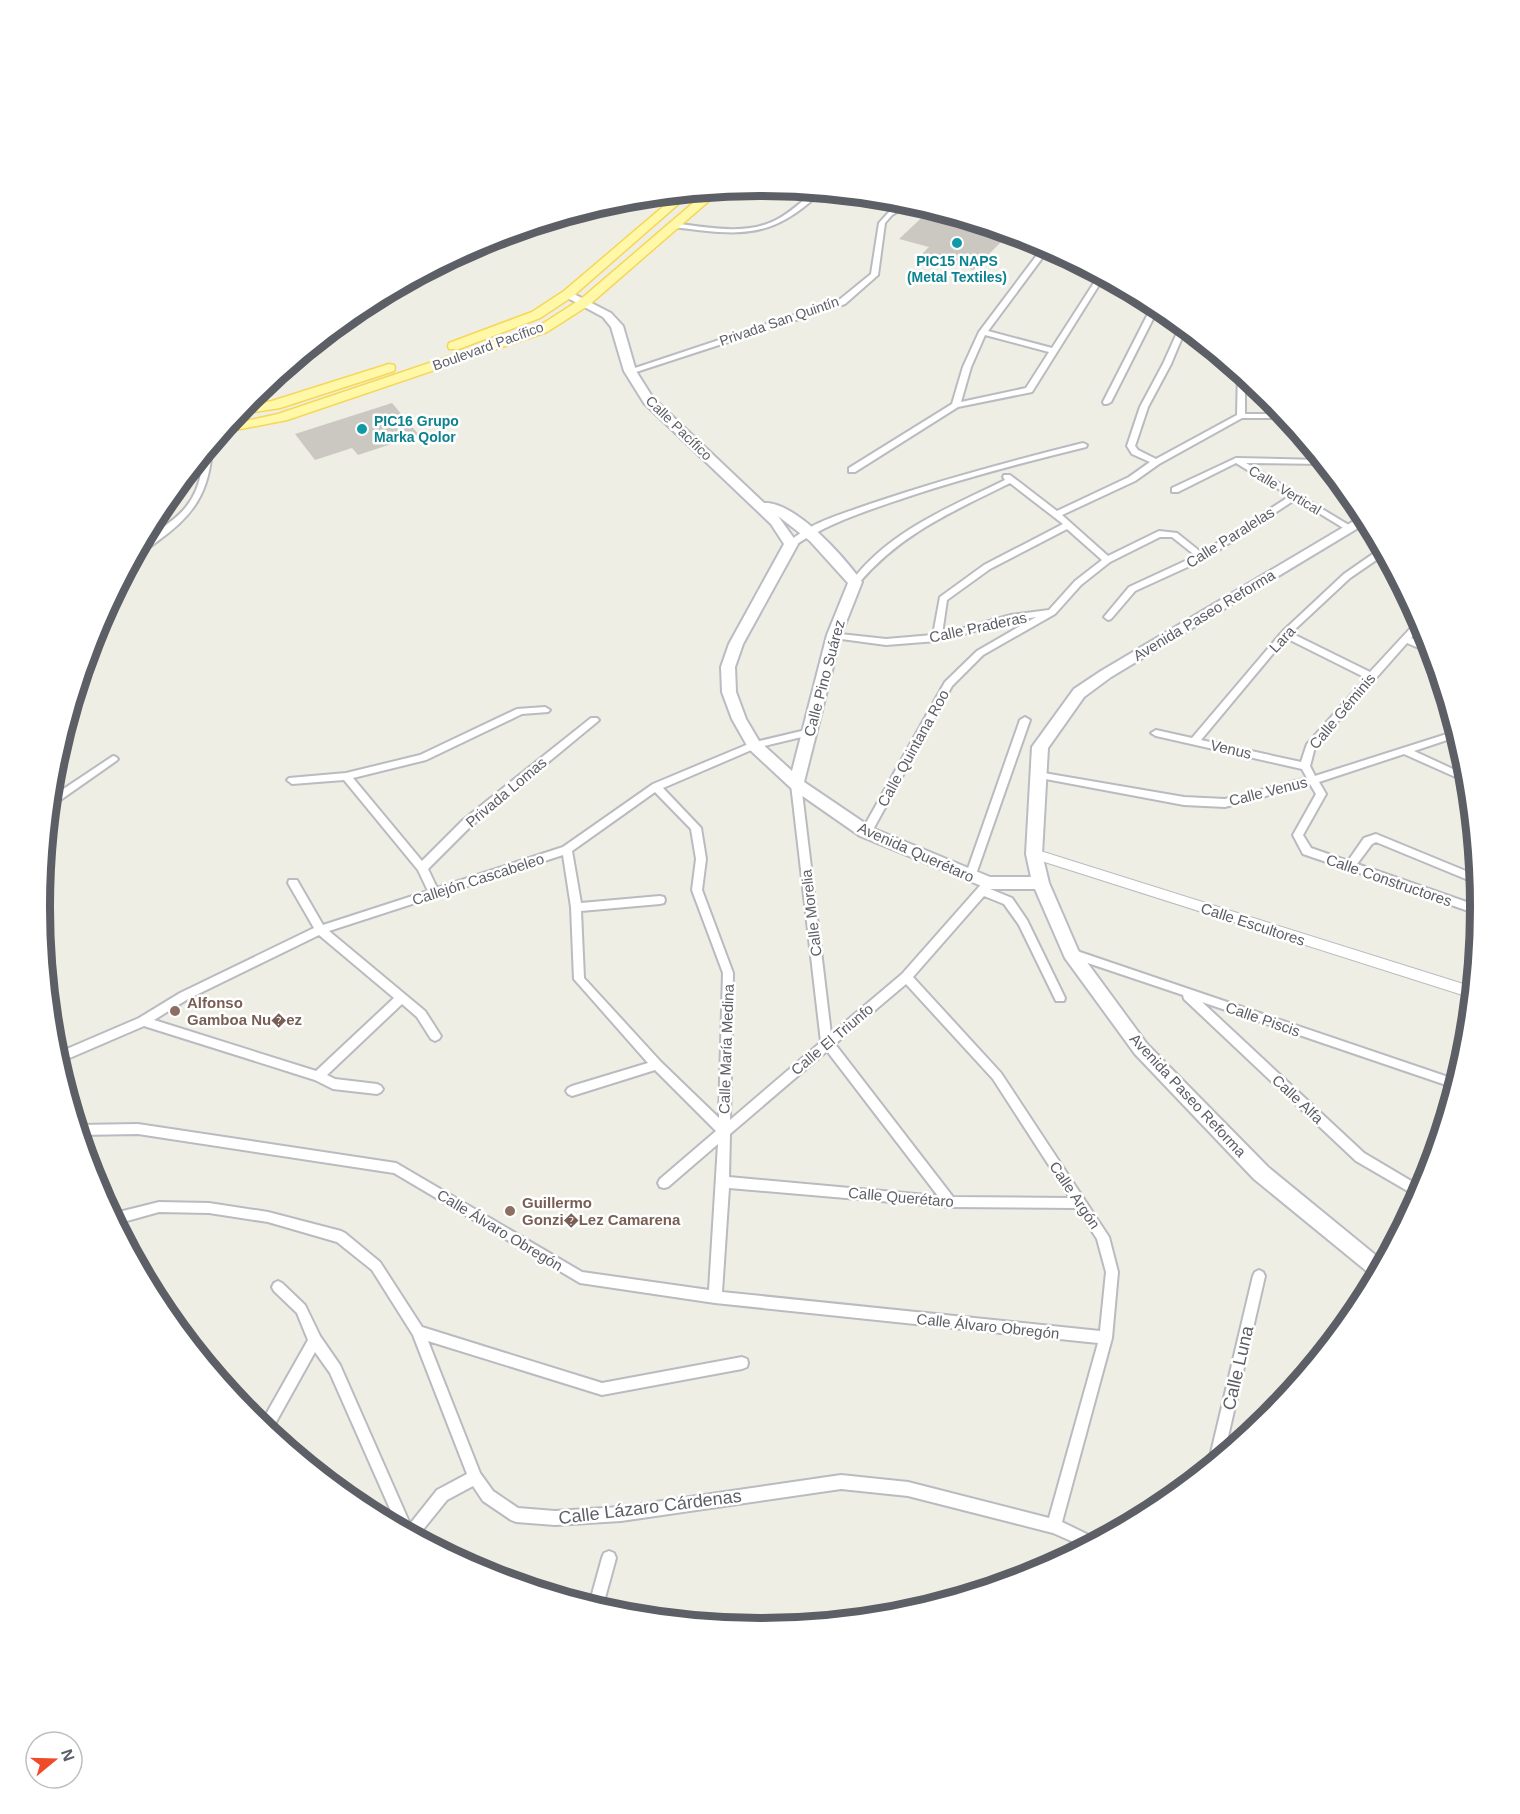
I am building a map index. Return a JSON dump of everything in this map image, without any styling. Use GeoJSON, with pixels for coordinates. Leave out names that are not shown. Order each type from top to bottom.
{"type":"FeatureCollection","features":[{"type":"Feature","properties":{"kind":"main road","name":"Boulevard Pacífico"},"geometry":{"type":"LineString","coordinates":[[237,427],[282,417],[543,329],[585,302],[703,199]]}},
{"type":"Feature","properties":{"kind":"main road","name":"Boulevard Pacífico"},"geometry":{"type":"LineString","coordinates":[[254,409],[275,405],[508,327],[536,315],[568,294],[675,202]]}},
{"type":"Feature","properties":{"kind":"main road","name":"Calle Pacífico"},"geometry":{"type":"LineString","coordinates":[[568,294],[607,315],[617,326],[630,371],[648,400],[776,521],[791,544]]}},
{"type":"Feature","properties":{"kind":"main road","name":"Calle Pacífico"},"geometry":{"type":"LineString","coordinates":[[758,504],[774,508],[807,532],[855,582]]}},
{"type":"Feature","properties":{"kind":"main road","name":"Avenida Paseo Reforma"},"geometry":{"type":"LineString","coordinates":[[1357,522],[1106,674],[1079,693],[1040,747],[1034,854],[1041,883],[1071,953],[1141,1049],[1253,1165],[1373,1265]]}},
{"type":"Feature","properties":{"kind":"main road","name":"Avenida Querétaro"},"geometry":{"type":"LineString","coordinates":[[791,544],[736,644],[728,667],[729,692],[739,718],[754,745],[796,784],[866,832],[970,876],[986,887],[1041,883]]}},
{"type":"Feature","properties":{"kind":"main road","name":"Calle Pino Suárez"},"geometry":{"type":"LineString","coordinates":[[796,784],[834,635],[855,582]]}},
{"type":"Feature","properties":{"kind":"street"},"geometry":{"type":"LineString","coordinates":[[673,225],[725,231],[756,229],[780,221],[810,198]]}},
{"type":"Feature","properties":{"kind":"street","name":"Privada San Quintín"},"geometry":{"type":"LineString","coordinates":[[630,371],[842,302],[874,275],[882,223],[897,210]]}},
{"type":"Feature","properties":{"kind":"street"},"geometry":{"type":"LineString","coordinates":[[956,405],[967,368],[983,332],[1040,255]]}},
{"type":"Feature","properties":{"kind":"street"},"geometry":{"type":"LineString","coordinates":[[852,470],[956,405],[1029,390],[1097,282]]}},
{"type":"Feature","properties":{"kind":"street"},"geometry":{"type":"LineString","coordinates":[[1107,402],[1152,314]]}},
{"type":"Feature","properties":{"kind":"street"},"geometry":{"type":"LineString","coordinates":[[983,332],[1054,351]]}},
{"type":"Feature","properties":{"kind":"street"},"geometry":{"type":"LineString","coordinates":[[1156,462],[1135,452],[1131,447],[1144,407],[1167,364],[1180,334]]}},
{"type":"Feature","properties":{"kind":"street"},"geometry":{"type":"LineString","coordinates":[[1240,385],[1241,416]]}},
{"type":"Feature","properties":{"kind":"street"},"geometry":{"type":"LineString","coordinates":[[1056,514],[1132,479],[1156,462],[1241,416],[1272,416]]}},
{"type":"Feature","properties":{"kind":"street"},"geometry":{"type":"LineString","coordinates":[[994,469],[1083,445]]}},
{"type":"Feature","properties":{"kind":"street"},"geometry":{"type":"LineString","coordinates":[[151,542],[171,528],[190,509],[200,493],[208,470],[208,460]]}},
{"type":"Feature","properties":{"kind":"street"},"geometry":{"type":"LineString","coordinates":[[1175,490],[1236,460]]}},
{"type":"Feature","properties":{"kind":"street","name":"Calle Vertical"},"geometry":{"type":"LineString","coordinates":[[1236,460],[1314,462]]}},
{"type":"Feature","properties":{"kind":"street","name":"Calle Vertical"},"geometry":{"type":"LineString","coordinates":[[1236,460],[1294,497],[1348,527]]}},
{"type":"Feature","properties":{"kind":"street"},"geometry":{"type":"LineString","coordinates":[[994,469],[1056,514],[1107,560]]}},
{"type":"Feature","properties":{"kind":"street","name":"Avenida Querétaro"},"geometry":{"type":"LineString","coordinates":[[791,544],[807,532],[838,518],[915,491],[994,469]]}},
{"type":"Feature","properties":{"kind":"street","name":"Calle Pino Suárez"},"geometry":{"type":"LineString","coordinates":[[855,582],[869,563],[915,527],[1011,480]]}},
{"type":"Feature","properties":{"kind":"street","name":"Calle Paralelas"},"geometry":{"type":"LineString","coordinates":[[1108,617],[1132,589],[1202,557],[1294,497]]}},
{"type":"Feature","properties":{"kind":"street"},"geometry":{"type":"LineString","coordinates":[[937,638],[943,599],[987,567],[1068,525]]}},
{"type":"Feature","properties":{"kind":"street","name":"Calle Quintana Roo"},"geometry":{"type":"LineString","coordinates":[[866,832],[948,684],[980,653],[1052,612],[1078,583],[1107,560],[1166,533],[1174,535],[1202,557]]}},
{"type":"Feature","properties":{"kind":"street","name":"Lara"},"geometry":{"type":"LineString","coordinates":[[1195,741],[1285,634],[1347,576],[1377,555]]}},
{"type":"Feature","properties":{"kind":"street","name":"Calle Praderas"},"geometry":{"type":"LineString","coordinates":[[834,635],[886,642],[937,638],[1011,618],[1052,612]]}},
{"type":"Feature","properties":{"kind":"street","name":"Calle Géminis"},"geometry":{"type":"LineString","coordinates":[[1301,843],[1298,835],[1321,794],[1305,766],[1310,746],[1370,676],[1414,630]]}},
{"type":"Feature","properties":{"kind":"street"},"geometry":{"type":"LineString","coordinates":[[1285,634],[1370,676]]}},
{"type":"Feature","properties":{"kind":"street"},"geometry":{"type":"LineString","coordinates":[[1406,639],[1420,645]]}},
{"type":"Feature","properties":{"kind":"street"},"geometry":{"type":"LineString","coordinates":[[292,780],[346,776],[423,758],[520,711],[545,710]]}},
{"type":"Feature","properties":{"kind":"street","name":"Privada Lomas"},"geometry":{"type":"LineString","coordinates":[[422,868],[467,823],[594,720]]}},
{"type":"Feature","properties":{"kind":"street"},"geometry":{"type":"LineString","coordinates":[[970,876],[1025,720]]}},
{"type":"Feature","properties":{"kind":"street","name":"Callejón Cascabeleo"},"geometry":{"type":"LineString","coordinates":[[65,1055],[143,1021],[184,996],[320,930],[567,850],[656,787],[754,745],[810,732]]}},
{"type":"Feature","properties":{"kind":"street","name":"Venus"},"geometry":{"type":"LineString","coordinates":[[1156,733],[1305,766]]}},
{"type":"Feature","properties":{"kind":"street","name":"Calle Venus"},"geometry":{"type":"LineString","coordinates":[[1038,775],[1184,801],[1225,803],[1312,780],[1449,737]]}},
{"type":"Feature","properties":{"kind":"street"},"geometry":{"type":"LineString","coordinates":[[1406,751],[1458,775]]}},
{"type":"Feature","properties":{"kind":"street"},"geometry":{"type":"LineString","coordinates":[[59,797],[113,759]]}},
{"type":"Feature","properties":{"kind":"street"},"geometry":{"type":"LineString","coordinates":[[346,776],[422,868],[434,893]]}},
{"type":"Feature","properties":{"kind":"street","name":"Calle Morelia"},"geometry":{"type":"LineString","coordinates":[[796,784],[827,1043]]}},
{"type":"Feature","properties":{"kind":"street","name":"Calle María Medina"},"geometry":{"type":"LineString","coordinates":[[656,787],[696,828],[701,859],[697,890],[728,973],[723,1182],[715,1297]]}},
{"type":"Feature","properties":{"kind":"street"},"geometry":{"type":"LineString","coordinates":[[1349,867],[1368,841],[1376,838],[1469,876]]}},
{"type":"Feature","properties":{"kind":"street","name":"Calle Constructores"},"geometry":{"type":"LineString","coordinates":[[1301,843],[1307,852],[1470,907]]}},
{"type":"Feature","properties":{"kind":"street"},"geometry":{"type":"LineString","coordinates":[[567,850],[576,906],[579,979],[657,1065],[724,1131]]}},
{"type":"Feature","properties":{"kind":"street","name":"Calle Escultores"},"geometry":{"type":"LineString","coordinates":[[1034,854],[1465,990]]}},
{"type":"Feature","properties":{"kind":"street"},"geometry":{"type":"LineString","coordinates":[[293,883],[320,930],[421,1014],[435,1036]]}},
{"type":"Feature","properties":{"kind":"street"},"geometry":{"type":"LineString","coordinates":[[986,887],[1008,901],[1023,923],[1060,998]]}},
{"type":"Feature","properties":{"kind":"street","name":"Calle El Triunfo"},"geometry":{"type":"LineString","coordinates":[[664,1183],[906,977],[986,887]]}},
{"type":"Feature","properties":{"kind":"street"},"geometry":{"type":"LineString","coordinates":[[576,906],[660,900]]}},
{"type":"Feature","properties":{"kind":"street","name":"Calle Piscis"},"geometry":{"type":"LineString","coordinates":[[1071,953],[1448,1081]]}},
{"type":"Feature","properties":{"kind":"street","name":"Calle Argón"},"geometry":{"type":"LineString","coordinates":[[906,977],[997,1076],[1103,1237],[1112,1272],[1106,1338],[1054,1526]]}},
{"type":"Feature","properties":{"kind":"street","name":"Calle Alfa"},"geometry":{"type":"LineString","coordinates":[[1184,993],[1360,1157],[1412,1188]]}},
{"type":"Feature","properties":{"kind":"street"},"geometry":{"type":"LineString","coordinates":[[318,1076],[401,998]]}},
{"type":"Feature","properties":{"kind":"street"},"geometry":{"type":"LineString","coordinates":[[143,1021],[318,1076],[333,1084],[377,1089]]}},
{"type":"Feature","properties":{"kind":"street"},"geometry":{"type":"LineString","coordinates":[[827,1043],[950,1202]]}},
{"type":"Feature","properties":{"kind":"street"},"geometry":{"type":"LineString","coordinates":[[572,1091],[657,1065]]}},
{"type":"Feature","properties":{"kind":"street","name":"Calle Álvaro Obregón"},"geometry":{"type":"LineString","coordinates":[[85,1130],[138,1129],[396,1168],[580,1277],[715,1297],[1106,1338]]}},
{"type":"Feature","properties":{"kind":"street","name":"Calle Querétaro"},"geometry":{"type":"LineString","coordinates":[[723,1182],[950,1202],[1080,1203]]}},
{"type":"Feature","properties":{"kind":"street","name":"Calle Lázaro Cárdenas"},"geometry":{"type":"LineString","coordinates":[[121,1217],[159,1207],[209,1208],[268,1217],[341,1237],[375,1266],[418,1332],[475,1477],[488,1496],[516,1515],[555,1518],[621,1514],[840,1482],[908,1489],[1054,1526],[1084,1539]]}},
{"type":"Feature","properties":{"kind":"street","name":"Calle Luna"},"geometry":{"type":"LineString","coordinates":[[1219,1449],[1259,1276]]}},
{"type":"Feature","properties":{"kind":"street"},"geometry":{"type":"LineString","coordinates":[[279,1287],[301,1309],[315,1340],[335,1369],[402,1520]]}},
{"type":"Feature","properties":{"kind":"street"},"geometry":{"type":"LineString","coordinates":[[418,1332],[602,1389],[742,1363]]}},
{"type":"Feature","properties":{"kind":"street"},"geometry":{"type":"LineString","coordinates":[[270,1420],[315,1340]]}},
{"type":"Feature","properties":{"kind":"street"},"geometry":{"type":"LineString","coordinates":[[416,1528],[442,1495],[475,1477]]}},
{"type":"Feature","properties":{"kind":"street"},"geometry":{"type":"LineString","coordinates":[[598,1598],[609,1558]]}},
{"type":"Feature","properties":{"kind":"building","name":"PIC15 NAPS (Metal Textiles)"},"geometry":{"type":"Polygon","coordinates":[[[924,216],[1003,240],[973,270],[921,255],[929,247],[899,239],[924,216]]]}},
{"type":"Feature","properties":{"kind":"building","name":"PIC16 Grupo Marka Qolor"},"geometry":{"type":"Polygon","coordinates":[[[392,403],[419,435],[358,455],[352,448],[315,460],[295,434],[392,403]]]}},
{"type":"Feature","properties":{"kind":"place","name":"PIC15 NAPS (Metal Textiles)"},"geometry":{"type":"Point","coordinates":[957,243]}},
{"type":"Feature","properties":{"kind":"place","name":"PIC16 Grupo Marka Qolor"},"geometry":{"type":"Point","coordinates":[362,429]}},
{"type":"Feature","properties":{"kind":"place","name":"Alfonso Gamboa Nu�ez"},"geometry":{"type":"Point","coordinates":[175,1011]}},
{"type":"Feature","properties":{"kind":"place","name":"Guillermo Gonzi�Lez Camarena"},"geometry":{"type":"Point","coordinates":[510,1211]}}]}
